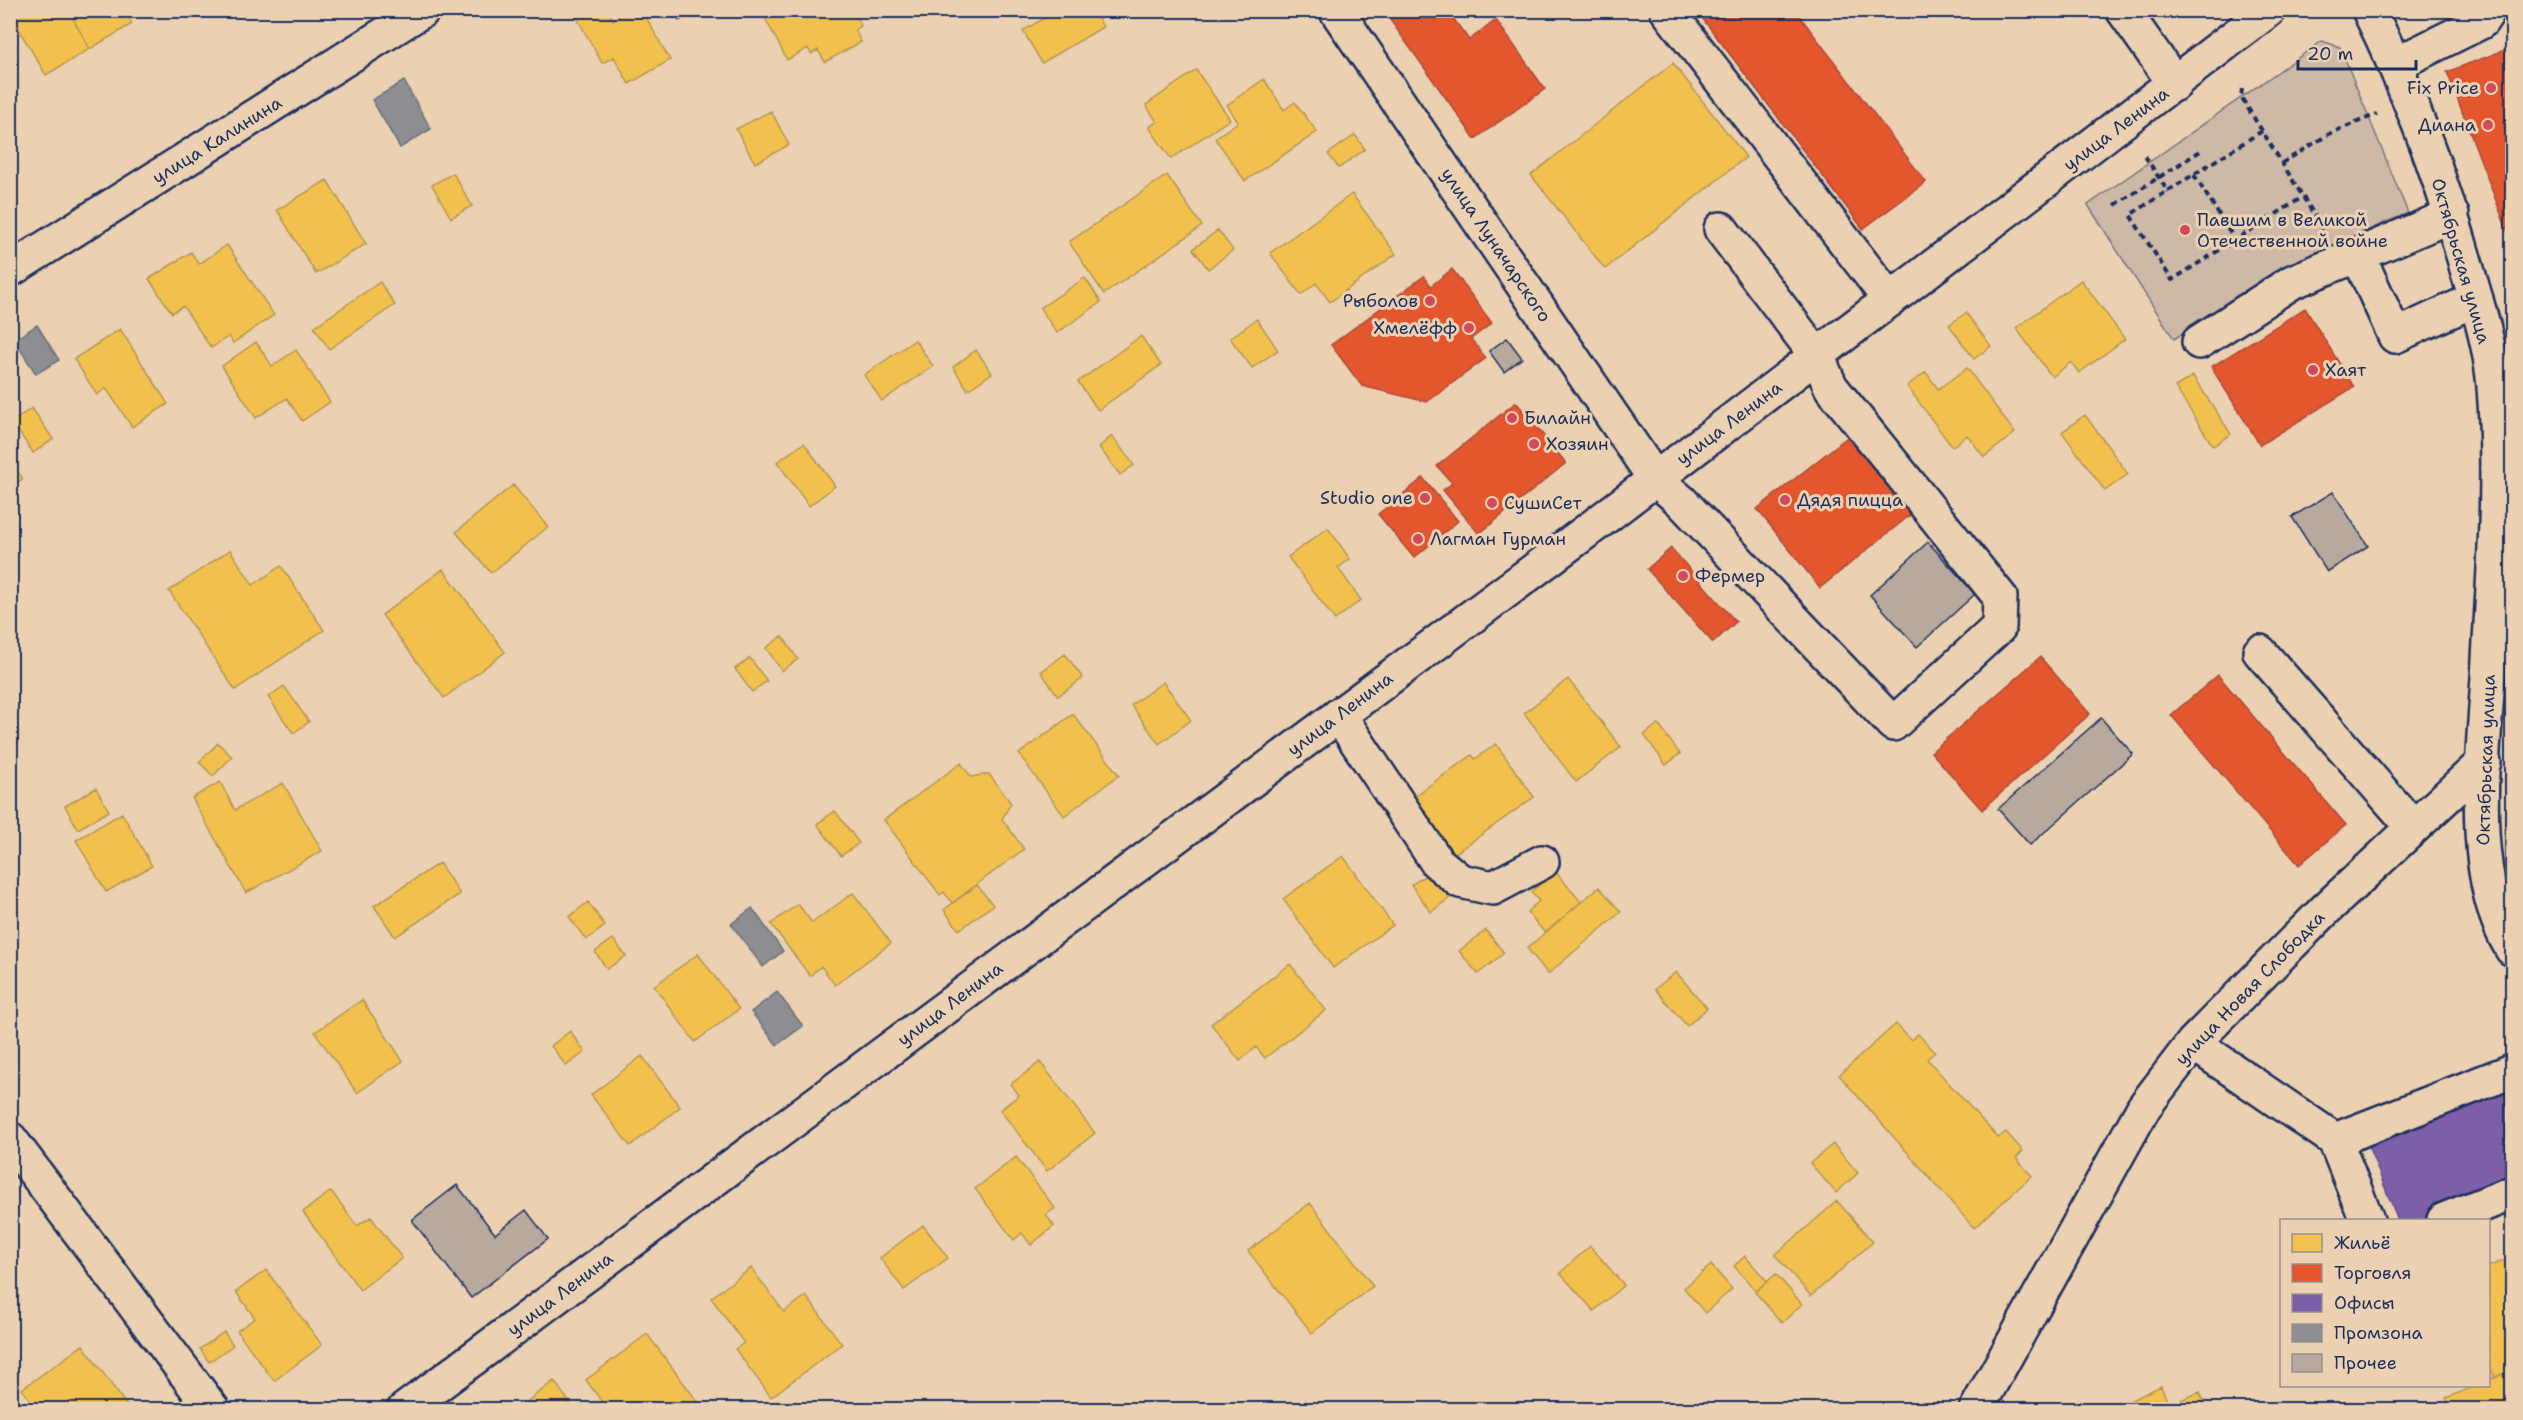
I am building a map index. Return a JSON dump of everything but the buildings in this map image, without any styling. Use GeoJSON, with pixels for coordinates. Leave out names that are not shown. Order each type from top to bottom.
{"type":"FeatureCollection","features":[{"type":"Feature","properties":{"kind":"street","name":"улица Калинина"},"geometry":{"type":"LineString","coordinates":[[10,270],[423,10]]}},
{"type":"Feature","properties":{"kind":"street","name":"улица Луначарского"},"geometry":{"type":"LineString","coordinates":[[1336,10],[1655,479],[1681,501],[1893,724],[1999,627],[2000,597],[1831,387],[1817,356]]}},
{"type":"Feature","properties":{"kind":"street"},"geometry":{"type":"LineString","coordinates":[[1667,10],[1890,300]]}},
{"type":"Feature","properties":{"kind":"street"},"geometry":{"type":"LineString","coordinates":[[2123,10],[2175,84]]}},
{"type":"Feature","properties":{"kind":"street","name":"улица Ленина"},"geometry":{"type":"LineString","coordinates":[[404,1410],[1655,479],[2269,10]]}},
{"type":"Feature","properties":{"kind":"street","name":"Октябрьская улица"},"geometry":{"type":"LineString","coordinates":[[2369,10],[2396,64],[2452,215],[2476,299],[2494,384],[2498,484],[2484,762],[2483,858],[2493,906],[2512,950]]}},
{"type":"Feature","properties":{"kind":"street"},"geometry":{"type":"LineString","coordinates":[[2396,64],[2481,22],[2489,10]]}},
{"type":"Feature","properties":{"kind":"street"},"geometry":{"type":"LineString","coordinates":[[2199,342],[2292,282],[2452,215]]}},
{"type":"Feature","properties":{"kind":"street"},"geometry":{"type":"LineString","coordinates":[[1721,229],[1817,356]]}},
{"type":"Feature","properties":{"kind":"street"},"geometry":{"type":"LineString","coordinates":[[2350,258],[2395,336],[2476,299]]}},
{"type":"Feature","properties":{"kind":"street"},"geometry":{"type":"LineString","coordinates":[[2260,652],[2413,827]]}},
{"type":"Feature","properties":{"kind":"street"},"geometry":{"type":"LineString","coordinates":[[1340,715],[1437,862],[1460,881],[1493,888],[1542,862]]}},
{"type":"Feature","properties":{"kind":"street","name":"улица Новая Слободка"},"geometry":{"type":"LineString","coordinates":[[1976,1410],[2144,1107],[2193,1043],[2326,909],[2484,762]]}},
{"type":"Feature","properties":{"kind":"street"},"geometry":{"type":"LineString","coordinates":[[2193,1043],[2335,1140],[2366,1219]]}},
{"type":"Feature","properties":{"kind":"street"},"geometry":{"type":"LineString","coordinates":[[2335,1140],[2512,1071]]}},
{"type":"Feature","properties":{"kind":"street"},"geometry":{"type":"LineString","coordinates":[[10,1139],[213,1410]]}},
{"type":"Feature","properties":{"kind":"street"},"geometry":{"type":"LineString","coordinates":[[2449,1219],[2512,1193]]}},
{"type":"Feature","properties":{"kind":"path"},"geometry":{"type":"LineString","coordinates":[[2242,88],[2241,98],[2282,164],[2303,197],[2350,258]]}},
{"type":"Feature","properties":{"kind":"path"},"geometry":{"type":"LineString","coordinates":[[2282,164],[2331,133],[2381,113]]}},
{"type":"Feature","properties":{"kind":"path"},"geometry":{"type":"LineString","coordinates":[[2262,131],[2130,215],[2172,280],[2303,197]]}},
{"type":"Feature","properties":{"kind":"path"},"geometry":{"type":"LineString","coordinates":[[2115,205],[2202,150]]}},
{"type":"Feature","properties":{"kind":"path"},"geometry":{"type":"LineString","coordinates":[[2145,156],[2168,192]]}},
{"type":"Feature","properties":{"kind":"path"},"geometry":{"type":"LineString","coordinates":[[2194,175],[2235,240]]}},
{"type":"Feature","properties":{"kind":"shaded area"},"geometry":{"type":"Polygon","coordinates":[[[2322,41],[2340,47],[2408,213],[2300,259],[2174,339],[2088,205],[2322,41]]]}},
{"type":"Feature","properties":{"kind":"place","name":"Fix Price"},"geometry":{"type":"Point","coordinates":[2491,88]}},
{"type":"Feature","properties":{"kind":"place","name":"Диана"},"geometry":{"type":"Point","coordinates":[2488,125]}},
{"type":"Feature","properties":{"kind":"place","name":"Павшим в Великой Отечественной войне"},"geometry":{"type":"Point","coordinates":[2185,230]}},
{"type":"Feature","properties":{"kind":"place","name":"Рыболов"},"geometry":{"type":"Point","coordinates":[1430,301]}},
{"type":"Feature","properties":{"kind":"place","name":"Хмелёфф"},"geometry":{"type":"Point","coordinates":[1469,328]}},
{"type":"Feature","properties":{"kind":"place","name":"Хаят"},"geometry":{"type":"Point","coordinates":[2313,370]}},
{"type":"Feature","properties":{"kind":"place","name":"Билайн"},"geometry":{"type":"Point","coordinates":[1512,418]}},
{"type":"Feature","properties":{"kind":"place","name":"Хозяин"},"geometry":{"type":"Point","coordinates":[1534,444]}},
{"type":"Feature","properties":{"kind":"place","name":"Studio one"},"geometry":{"type":"Point","coordinates":[1425,498]}},
{"type":"Feature","properties":{"kind":"place","name":"Дядя пицца"},"geometry":{"type":"Point","coordinates":[1785,500]}},
{"type":"Feature","properties":{"kind":"place","name":"СушиСет"},"geometry":{"type":"Point","coordinates":[1492,503]}},
{"type":"Feature","properties":{"kind":"place","name":"Лагман Гурман"},"geometry":{"type":"Point","coordinates":[1418,539]}},
{"type":"Feature","properties":{"kind":"place","name":"Фермер"},"geometry":{"type":"Point","coordinates":[1683,576]}}]}
